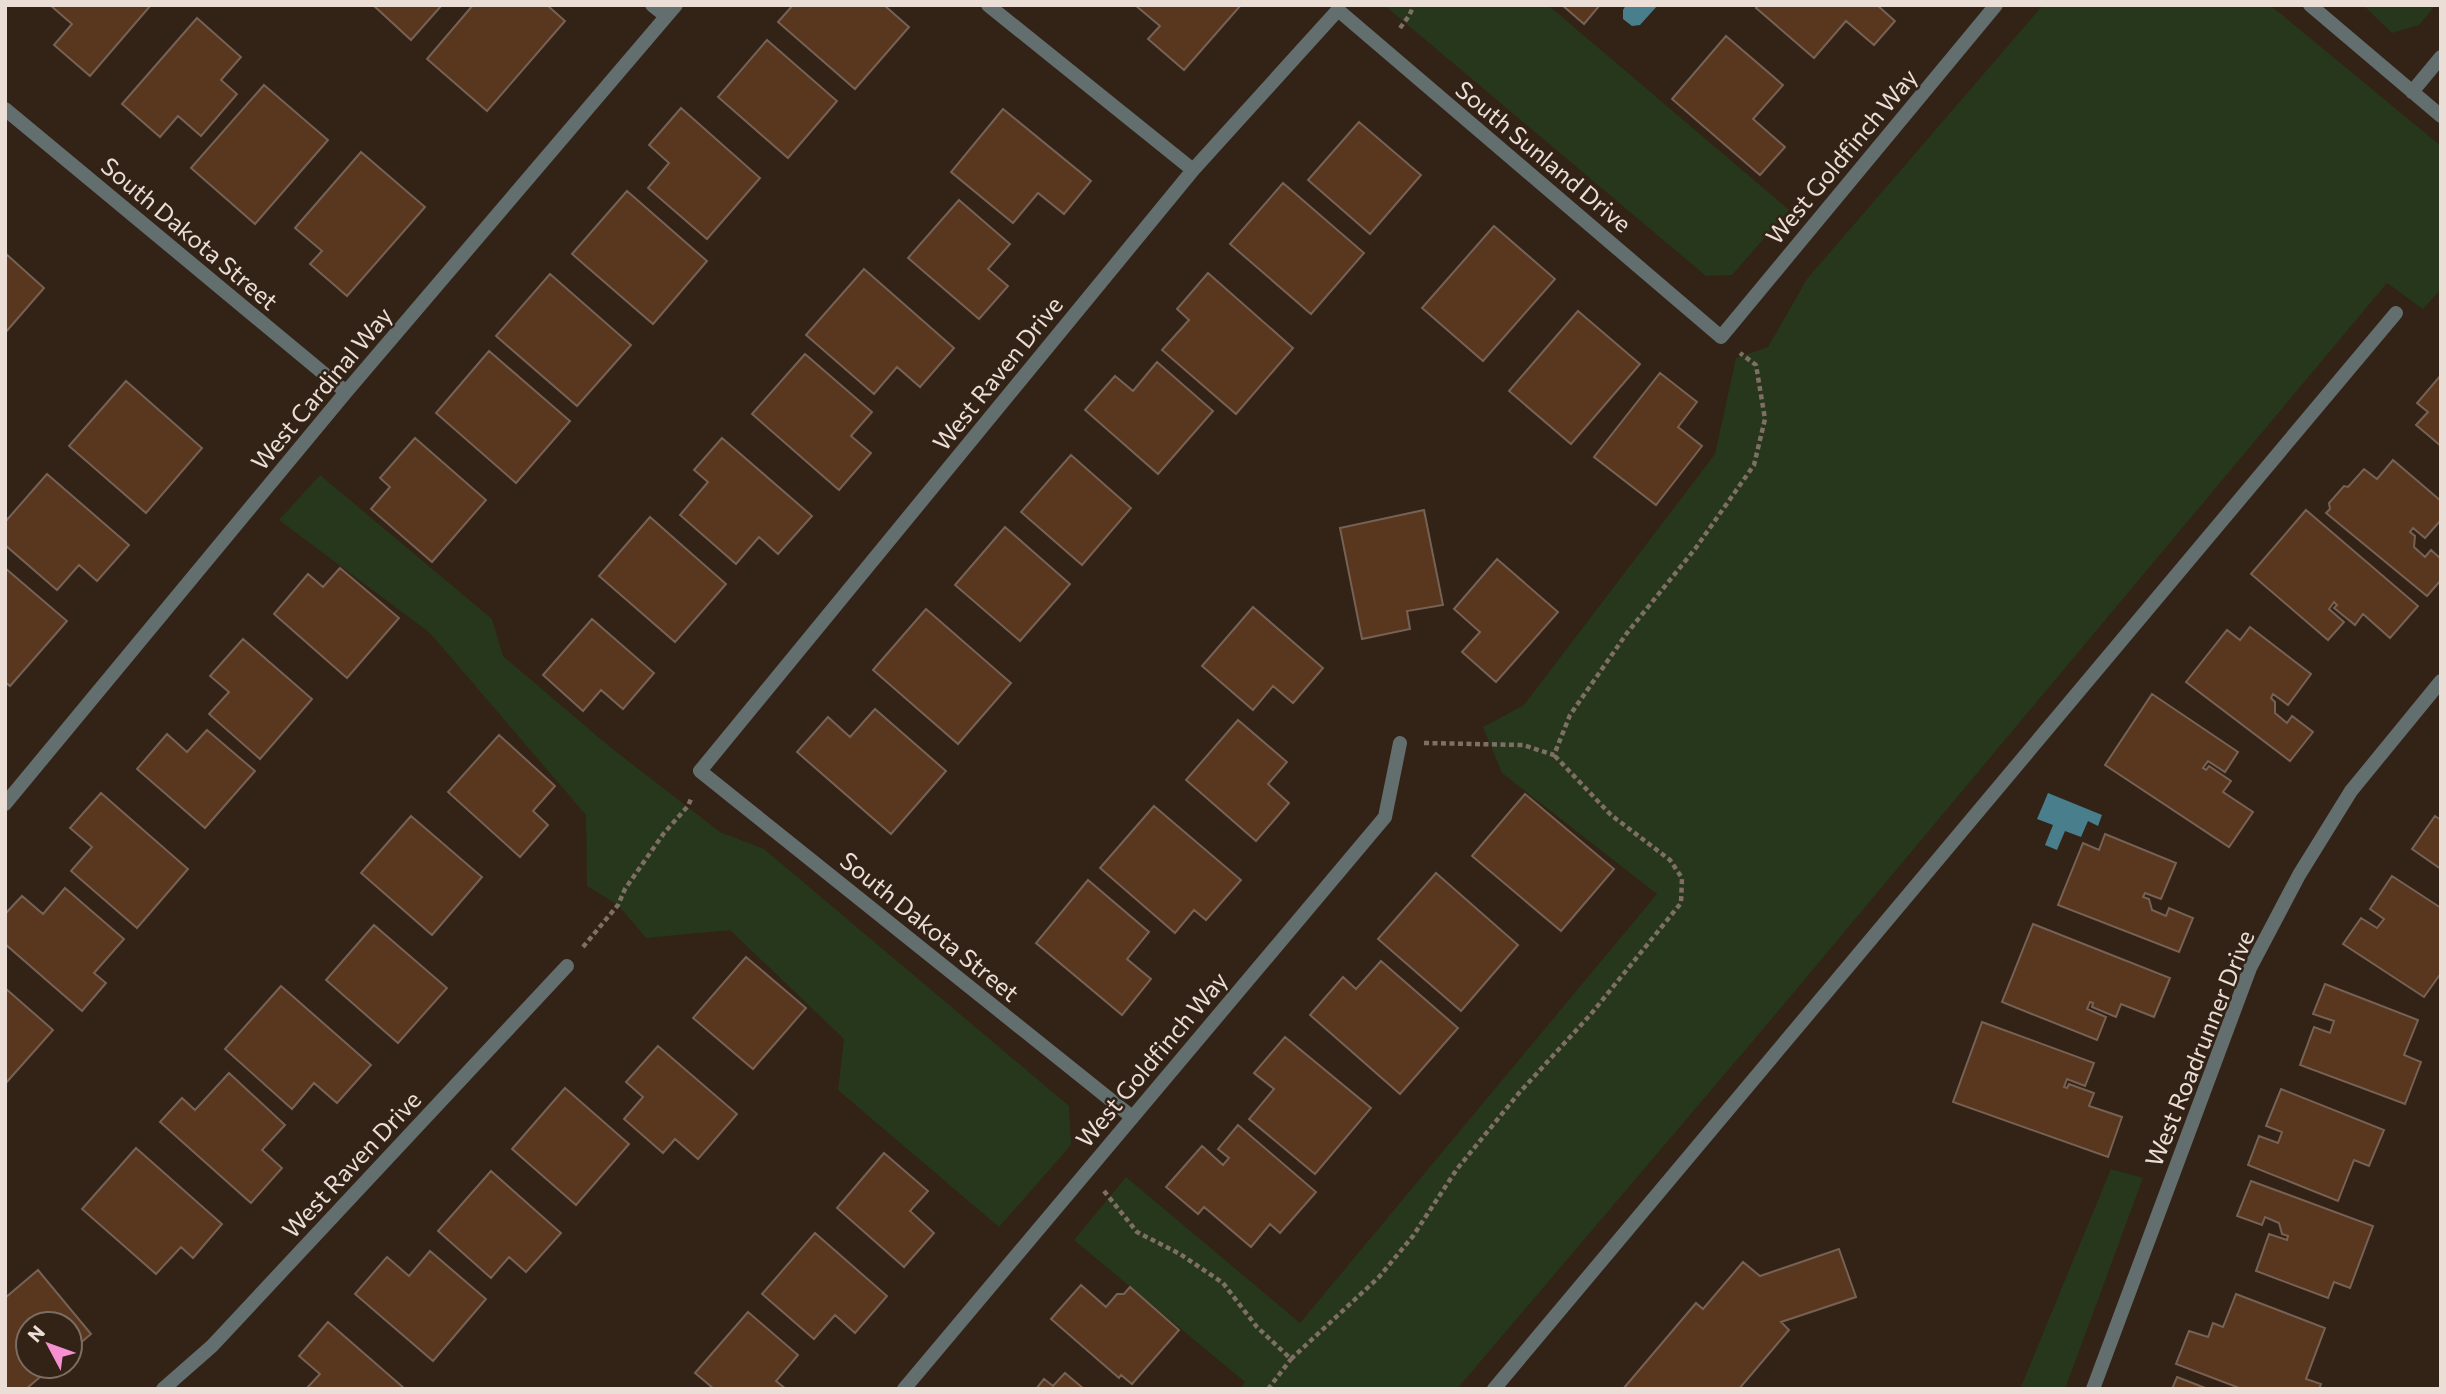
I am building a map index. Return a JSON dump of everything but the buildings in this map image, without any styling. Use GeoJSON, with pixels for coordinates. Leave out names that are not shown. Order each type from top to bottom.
{"type":"FeatureCollection","features":[{"type":"Feature","properties":{"kind":"street"},"geometry":{"type":"LineString","coordinates":[[652,5],[671,11]]}},
{"type":"Feature","properties":{"kind":"street"},"geometry":{"type":"LineString","coordinates":[[988,5],[1193,170]]}},
{"type":"Feature","properties":{"kind":"street","name":"West Goldfinch Way"},"geometry":{"type":"LineString","coordinates":[[1721,337],[1996,5]]}},
{"type":"Feature","properties":{"kind":"street"},"geometry":{"type":"LineString","coordinates":[[2310,5],[2441,116]]}},
{"type":"Feature","properties":{"kind":"street","name":"West Raven Drive"},"geometry":{"type":"LineString","coordinates":[[701,771],[1193,170],[1338,10]]}},
{"type":"Feature","properties":{"kind":"street","name":"South Sunland Drive"},"geometry":{"type":"LineString","coordinates":[[1338,10],[1721,337]]}},
{"type":"Feature","properties":{"kind":"street","name":"West Cardinal Way"},"geometry":{"type":"LineString","coordinates":[[5,804],[346,392],[671,11]]}},
{"type":"Feature","properties":{"kind":"street"},"geometry":{"type":"LineString","coordinates":[[2412,92],[2441,57]]}},
{"type":"Feature","properties":{"kind":"street","name":"South Dakota Street"},"geometry":{"type":"LineString","coordinates":[[5,109],[346,392]]}},
{"type":"Feature","properties":{"kind":"street"},"geometry":{"type":"LineString","coordinates":[[1494,1389],[2396,313]]}},
{"type":"Feature","properties":{"kind":"street","name":"West Roadrunner Drive"},"geometry":{"type":"LineString","coordinates":[[2093,1389],[2250,968],[2299,875],[2351,791],[2441,681]]}},
{"type":"Feature","properties":{"kind":"street","name":"West Goldfinch Way"},"geometry":{"type":"LineString","coordinates":[[904,1389],[1385,817],[1400,743]]}},
{"type":"Feature","properties":{"kind":"street","name":"South Dakota Street"},"geometry":{"type":"LineString","coordinates":[[701,771],[1132,1117]]}},
{"type":"Feature","properties":{"kind":"street","name":"West Raven Drive"},"geometry":{"type":"LineString","coordinates":[[163,1389],[212,1346],[567,966]]}},
{"type":"Feature","properties":{"kind":"path"},"geometry":{"type":"LineString","coordinates":[[1554,755],[1577,704],[1627,633],[1695,549],[1754,465],[1765,419],[1756,365],[1721,337]]}},
{"type":"Feature","properties":{"kind":"path"},"geometry":{"type":"LineString","coordinates":[[1268,1389],[1291,1359],[1379,1277],[1413,1236],[1457,1169],[1519,1093],[1591,1014],[1681,903],[1682,878],[1670,860],[1611,814],[1554,755],[1523,745],[1400,743]]}},
{"type":"Feature","properties":{"kind":"path"},"geometry":{"type":"LineString","coordinates":[[567,966],[618,905],[625,889],[664,833],[688,806],[701,771]]}},
{"type":"Feature","properties":{"kind":"path"},"geometry":{"type":"LineString","coordinates":[[1087,1171],[1138,1232],[1180,1254],[1223,1283],[1257,1327],[1291,1359]]}},
{"type":"Feature","properties":{"kind":"green space"},"geometry":{"type":"Polygon","coordinates":[[[1384,5],[1548,5],[1789,210],[1732,275],[1706,276],[1384,5]]]}},
{"type":"Feature","properties":{"kind":"green space"},"geometry":{"type":"Polygon","coordinates":[[[2043,5],[2270,5],[2441,146],[2441,289],[2423,309],[2387,283],[1769,1022],[1457,1389],[1240,1389],[1245,1382],[1074,1240],[1126,1177],[1300,1323],[1657,894],[1502,773],[1483,727],[1524,705],[1715,454],[1736,358],[1768,347],[1807,279],[2043,5]]]}},
{"type":"Feature","properties":{"kind":"green space"},"geometry":{"type":"Polygon","coordinates":[[[2363,5],[2436,5],[2419,25],[2392,33],[2363,5]]]}},
{"type":"Feature","properties":{"kind":"green space"},"geometry":{"type":"Polygon","coordinates":[[[320,475],[492,619],[503,656],[610,747],[720,832],[764,849],[1069,1106],[1071,1145],[999,1227],[838,1090],[844,1039],[730,930],[646,938],[618,905],[587,886],[586,815],[430,633],[279,520],[320,475]]]}},
{"type":"Feature","properties":{"kind":"green space"},"geometry":{"type":"Polygon","coordinates":[[[2111,1169],[2143,1178],[2065,1389],[2020,1389],[2111,1169]]]}},
{"type":"Feature","properties":{"kind":"water"},"geometry":{"type":"Polygon","coordinates":[[[1626,5],[1658,5],[1640,25],[1632,26],[1623,19],[1626,5]]]}},
{"type":"Feature","properties":{"kind":"water"},"geometry":{"type":"Polygon","coordinates":[[[2048,793],[2102,815],[2098,826],[2088,821],[2081,837],[2065,831],[2057,850],[2045,845],[2053,825],[2037,819],[2048,793]]]}}]}
